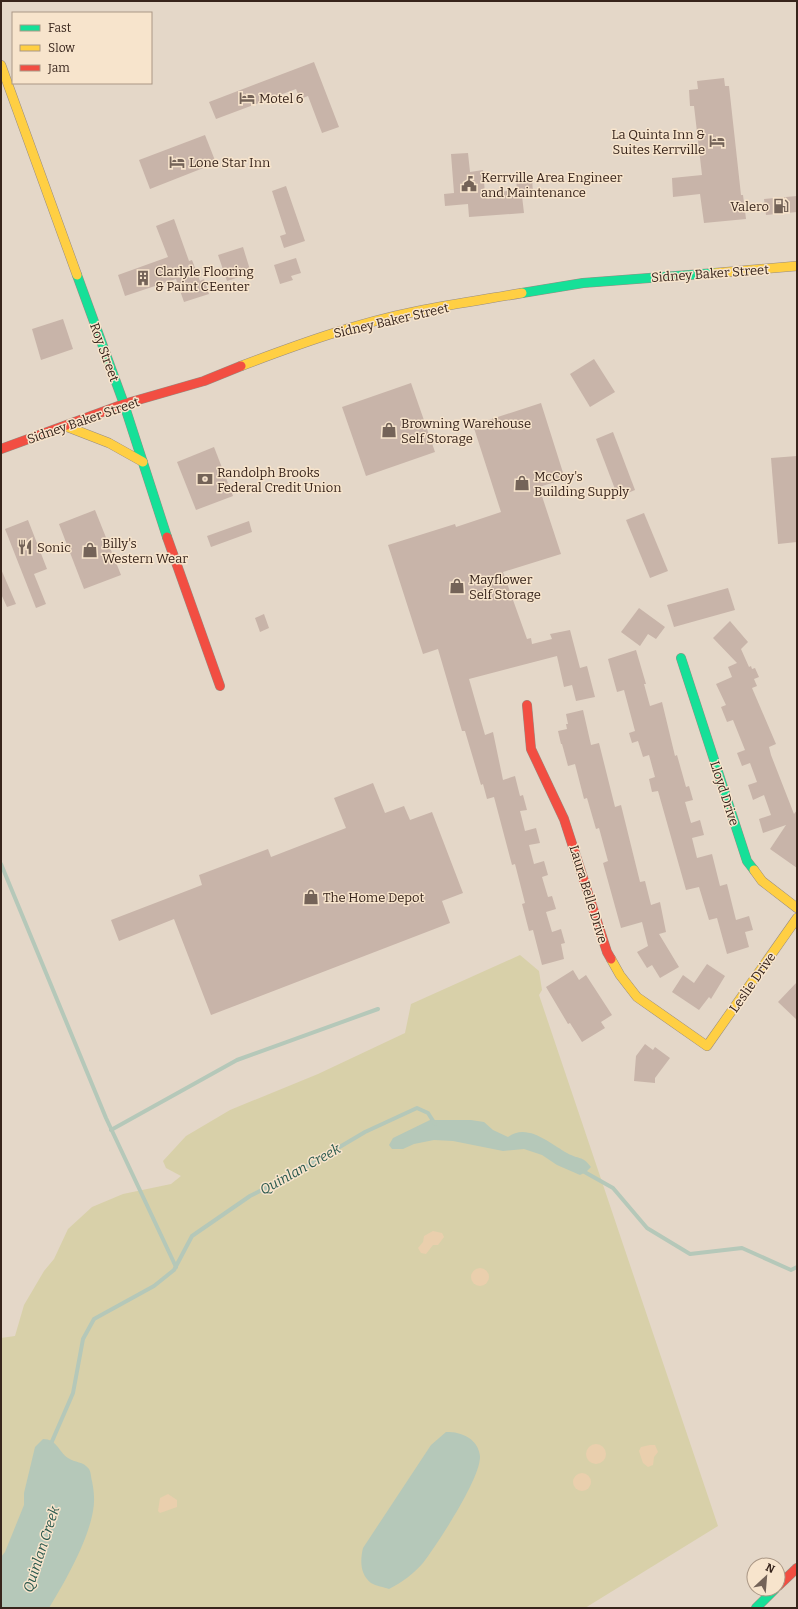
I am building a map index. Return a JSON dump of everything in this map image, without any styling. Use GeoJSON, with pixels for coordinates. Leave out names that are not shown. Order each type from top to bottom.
{"type":"FeatureCollection","features":[{"type":"Feature","properties":{"kind":"street","name":"Roy Street"},"geometry":{"type":"LineString","coordinates":[[1,65],[124,404],[220,686]]}},
{"type":"Feature","properties":{"kind":"street","name":"Sidney Baker Street"},"geometry":{"type":"LineString","coordinates":[[1,449],[124,404],[204,381],[293,346],[345,329],[417,312],[583,284],[797,266]]}},
{"type":"Feature","properties":{"kind":"street"},"geometry":{"type":"LineString","coordinates":[[65,426],[109,443],[143,462]]}},
{"type":"Feature","properties":{"kind":"street","name":"Lloyd Drive"},"geometry":{"type":"LineString","coordinates":[[681,658],[747,861],[762,881],[797,908]]}},
{"type":"Feature","properties":{"kind":"street","name":"Laura Belle Drive"},"geometry":{"type":"LineString","coordinates":[[527,705],[531,749],[564,819],[582,880],[607,952],[620,975],[638,997],[707,1046]]}},
{"type":"Feature","properties":{"kind":"street","name":"Leslie Drive"},"geometry":{"type":"LineString","coordinates":[[707,1046],[797,918]]}},
{"type":"Feature","properties":{"kind":"street"},"geometry":{"type":"LineString","coordinates":[[786,1578],[797,1568]]}},
{"type":"Feature","properties":{"kind":"street"},"geometry":{"type":"LineString","coordinates":[[756,1608],[767,1597]]}},
{"type":"Feature","properties":{"kind":"shaded area"},"geometry":{"type":"Polygon","coordinates":[[[520,955],[539,971],[542,990],[539,995],[718,1526],[585,1608],[1,1608],[1,1338],[15,1336],[24,1305],[44,1271],[54,1259],[68,1229],[92,1207],[123,1194],[171,1184],[181,1176],[166,1168],[163,1161],[186,1136],[230,1110],[318,1074],[405,1033],[411,1004],[520,955]]]}},
{"type":"Feature","properties":{"kind":"sand"},"geometry":{"type":"Polygon","coordinates":[[[433,1231],[442,1233],[444,1237],[438,1245],[433,1245],[426,1254],[421,1253],[418,1248],[423,1242],[424,1236],[433,1231]]]}},
{"type":"Feature","properties":{"kind":"sand"},"geometry":{"type":"Polygon","coordinates":[[[480,1268],[486,1271],[489,1277],[486,1283],[480,1286],[474,1283],[471,1277],[474,1271],[480,1268]]]}},
{"type":"Feature","properties":{"kind":"sand"},"geometry":{"type":"Polygon","coordinates":[[[596,1444],[603,1447],[606,1454],[603,1461],[596,1464],[589,1461],[586,1454],[589,1447],[596,1444]]]}},
{"type":"Feature","properties":{"kind":"sand"},"geometry":{"type":"Polygon","coordinates":[[[655,1445],[658,1452],[654,1457],[653,1465],[648,1467],[643,1463],[639,1451],[641,1447],[655,1445]]]}},
{"type":"Feature","properties":{"kind":"sand"},"geometry":{"type":"Polygon","coordinates":[[[578,1473],[586,1473],[591,1478],[589,1489],[586,1491],[578,1491],[573,1486],[573,1478],[578,1473]]]}},
{"type":"Feature","properties":{"kind":"sand"},"geometry":{"type":"Polygon","coordinates":[[[168,1494],[177,1500],[177,1507],[160,1513],[158,1511],[160,1498],[168,1494]]]}},
{"type":"Feature","properties":{"kind":"water"},"geometry":{"type":"Polygon","coordinates":[[[430,1120],[471,1120],[484,1122],[493,1130],[508,1137],[515,1133],[531,1133],[539,1136],[571,1155],[583,1159],[591,1167],[580,1175],[557,1165],[542,1155],[524,1149],[503,1151],[453,1141],[434,1140],[414,1144],[403,1149],[392,1149],[389,1145],[393,1138],[430,1120]]]}},
{"type":"Feature","properties":{"kind":"water"},"geometry":{"type":"Polygon","coordinates":[[[446,1432],[463,1435],[471,1440],[479,1450],[480,1456],[474,1479],[458,1510],[423,1563],[403,1581],[389,1589],[373,1584],[367,1579],[363,1571],[361,1558],[363,1548],[431,1445],[446,1432]]]}},
{"type":"Feature","properties":{"kind":"water"},"geometry":{"type":"Polygon","coordinates":[[[43,1439],[54,1443],[68,1458],[87,1466],[91,1473],[94,1507],[81,1548],[49,1608],[1,1608],[1,1557],[5,1552],[24,1505],[24,1493],[35,1447],[43,1439]]]}},
{"type":"Feature","properties":{"kind":"building","name":"Motel 6"},"geometry":{"type":"Polygon","coordinates":[[[314,62],[339,127],[322,133],[308,96],[300,99],[296,89],[216,119],[209,102],[314,62]]]}},
{"type":"Feature","properties":{"kind":"building","name":"La Quinta Inn & Suites Kerrville"},"geometry":{"type":"Polygon","coordinates":[[[724,78],[725,86],[729,86],[741,195],[743,195],[746,219],[704,223],[700,194],[673,197],[672,178],[702,175],[694,106],[690,106],[689,90],[698,89],[697,81],[724,78]]]}},
{"type":"Feature","properties":{"kind":"building","name":"Lone Star Inn"},"geometry":{"type":"Polygon","coordinates":[[[205,135],[216,163],[150,189],[139,160],[205,135]]]}},
{"type":"Feature","properties":{"kind":"building","name":"Kerrville Area Engineer and Maintenance"},"geometry":{"type":"Polygon","coordinates":[[[468,153],[470,172],[483,170],[485,193],[517,190],[516,177],[532,176],[533,195],[522,196],[524,213],[469,217],[468,204],[445,206],[444,194],[454,193],[451,154],[468,153]]]}},
{"type":"Feature","properties":{"kind":"building"},"geometry":{"type":"Polygon","coordinates":[[[286,186],[305,241],[284,248],[280,236],[286,234],[272,191],[286,186]]]}},
{"type":"Feature","properties":{"kind":"building","name":"Valero"},"geometry":{"type":"Polygon","coordinates":[[[797,196],[797,212],[766,215],[764,199],[797,196]]]}},
{"type":"Feature","properties":{"kind":"building"},"geometry":{"type":"Polygon","coordinates":[[[174,219],[189,261],[192,260],[200,281],[204,279],[209,294],[184,302],[176,279],[125,296],[118,275],[168,257],[156,226],[174,219]]]}},
{"type":"Feature","properties":{"kind":"building"},"geometry":{"type":"Polygon","coordinates":[[[243,247],[251,273],[227,281],[218,255],[243,247]]]}},
{"type":"Feature","properties":{"kind":"building"},"geometry":{"type":"Polygon","coordinates":[[[296,258],[301,273],[291,276],[293,280],[280,284],[274,265],[296,258]]]}},
{"type":"Feature","properties":{"kind":"building"},"geometry":{"type":"Polygon","coordinates":[[[63,319],[73,349],[41,360],[32,329],[63,319]]]}},
{"type":"Feature","properties":{"kind":"building"},"geometry":{"type":"Polygon","coordinates":[[[594,359],[615,392],[590,407],[570,374],[594,359]]]}},
{"type":"Feature","properties":{"kind":"building","name":"Browning Warehouse Self Storage"},"geometry":{"type":"Polygon","coordinates":[[[411,383],[435,452],[366,476],[342,407],[411,383]]]}},
{"type":"Feature","properties":{"kind":"building"},"geometry":{"type":"Polygon","coordinates":[[[541,403],[565,479],[539,487],[561,554],[503,572],[527,639],[531,638],[532,644],[552,639],[550,634],[570,630],[580,668],[587,666],[595,697],[576,701],[572,685],[564,687],[557,656],[469,679],[485,735],[493,732],[503,780],[515,776],[520,796],[523,795],[527,810],[520,811],[525,831],[536,828],[540,843],[529,845],[534,864],[544,861],[548,875],[542,877],[548,897],[552,896],[556,909],[546,912],[552,932],[561,929],[565,943],[561,944],[564,959],[542,965],[533,930],[529,931],[522,904],[525,903],[515,864],[512,865],[494,797],[487,799],[483,784],[481,785],[465,731],[462,731],[438,649],[423,654],[388,545],[455,524],[456,527],[501,512],[473,425],[541,403]]]}},
{"type":"Feature","properties":{"kind":"building"},"geometry":{"type":"Polygon","coordinates":[[[613,432],[635,490],[618,497],[596,439],[613,432]]]}},
{"type":"Feature","properties":{"kind":"building","name":"Randolph Brooks Federal Credit Union"},"geometry":{"type":"Polygon","coordinates":[[[214,447],[233,496],[196,510],[177,462],[214,447]]]}},
{"type":"Feature","properties":{"kind":"building"},"geometry":{"type":"Polygon","coordinates":[[[797,456],[797,542],[778,544],[771,458],[797,456]]]}},
{"type":"Feature","properties":{"kind":"building","name":"Billy's Western Wear"},"geometry":{"type":"Polygon","coordinates":[[[95,510],[121,575],[84,589],[59,524],[95,510]]]}},
{"type":"Feature","properties":{"kind":"building"},"geometry":{"type":"Polygon","coordinates":[[[644,513],[668,571],[650,578],[626,520],[644,513]]]}},
{"type":"Feature","properties":{"kind":"building","name":"Sonic"},"geometry":{"type":"Polygon","coordinates":[[[28,520],[47,569],[34,574],[46,604],[36,608],[5,529],[28,520]]]}},
{"type":"Feature","properties":{"kind":"building"},"geometry":{"type":"Polygon","coordinates":[[[249,521],[252,532],[211,547],[207,536],[249,521]]]}},
{"type":"Feature","properties":{"kind":"building"},"geometry":{"type":"Polygon","coordinates":[[[1,569],[16,604],[7,607],[1,594],[1,569]]]}},
{"type":"Feature","properties":{"kind":"building"},"geometry":{"type":"Polygon","coordinates":[[[728,588],[735,610],[674,627],[667,605],[728,588]]]}},
{"type":"Feature","properties":{"kind":"building"},"geometry":{"type":"Polygon","coordinates":[[[639,608],[665,627],[656,639],[648,634],[640,646],[621,632],[639,608]]]}},
{"type":"Feature","properties":{"kind":"building"},"geometry":{"type":"Polygon","coordinates":[[[264,614],[269,628],[260,632],[255,618],[264,614]]]}},
{"type":"Feature","properties":{"kind":"building"},"geometry":{"type":"Polygon","coordinates":[[[730,621],[748,642],[741,649],[749,667],[751,666],[752,669],[755,668],[759,677],[754,679],[757,686],[752,688],[776,744],[769,747],[771,755],[794,814],[797,810],[797,868],[770,849],[786,825],[763,833],[759,819],[771,815],[764,795],[753,800],[748,785],[757,782],[750,763],[742,766],[737,753],[745,750],[733,720],[727,722],[721,707],[726,705],[716,684],[732,677],[728,667],[737,663],[713,638],[730,621]]]}},
{"type":"Feature","properties":{"kind":"building"},"geometry":{"type":"Polygon","coordinates":[[[636,650],[646,684],[644,684],[650,706],[662,702],[675,756],[677,755],[686,787],[689,786],[693,800],[685,802],[691,823],[700,820],[704,835],[692,838],[697,858],[712,854],[720,886],[727,884],[736,920],[749,916],[753,930],[745,932],[749,947],[727,954],[717,918],[709,920],[699,887],[686,890],[658,791],[652,792],[649,779],[655,777],[649,755],[643,757],[638,741],[632,743],[629,733],[635,731],[624,690],[617,692],[608,659],[636,650]]]}},
{"type":"Feature","properties":{"kind":"building"},"geometry":{"type":"Polygon","coordinates":[[[583,710],[591,745],[599,743],[615,807],[621,805],[640,882],[645,881],[651,905],[660,902],[666,932],[659,934],[679,967],[660,978],[652,965],[647,968],[637,952],[648,946],[642,922],[621,928],[603,863],[608,861],[599,828],[596,829],[587,798],[584,799],[575,764],[568,766],[561,744],[558,731],[567,729],[566,724],[568,724],[566,714],[583,710]]]}},
{"type":"Feature","properties":{"kind":"building","name":"The Home Depot"},"geometry":{"type":"Polygon","coordinates":[[[373,783],[385,813],[404,806],[410,820],[432,812],[463,893],[442,901],[450,923],[211,1015],[174,919],[119,941],[111,920],[202,885],[199,875],[268,849],[271,857],[346,828],[334,798],[373,783]]]}},
{"type":"Feature","properties":{"kind":"building"},"geometry":{"type":"Polygon","coordinates":[[[707,964],[725,976],[711,999],[709,997],[699,1010],[672,992],[683,975],[694,983],[707,964]]]}},
{"type":"Feature","properties":{"kind":"building"},"geometry":{"type":"Polygon","coordinates":[[[573,970],[579,980],[586,975],[612,1015],[601,1022],[605,1028],[582,1042],[570,1023],[568,1024],[546,987],[573,970]]]}},
{"type":"Feature","properties":{"kind":"building"},"geometry":{"type":"Polygon","coordinates":[[[797,982],[797,1020],[778,1002],[797,982]]]}},
{"type":"Feature","properties":{"kind":"building"},"geometry":{"type":"Polygon","coordinates":[[[645,1044],[653,1050],[655,1047],[670,1058],[655,1078],[655,1083],[634,1081],[636,1056],[645,1044]]]}},
{"type":"Feature","properties":{"kind":"waterway"},"geometry":{"type":"LineString","coordinates":[[1,864],[106,1118],[176,1267]]}},
{"type":"Feature","properties":{"kind":"waterway"},"geometry":{"type":"LineString","coordinates":[[111,1130],[237,1060],[378,1009]]}},
{"type":"Feature","properties":{"kind":"waterway","name":"Quinlan Creek"},"geometry":{"type":"LineString","coordinates":[[50,1446],[73,1393],[83,1339],[94,1319],[154,1286],[174,1270],[192,1236],[250,1196],[299,1171],[365,1132],[417,1108],[428,1113],[435,1124]]}},
{"type":"Feature","properties":{"kind":"waterway","name":"Quinlan Creek"},"geometry":{"type":"LineString","coordinates":[[581,1170],[613,1188],[647,1228],[690,1254],[742,1248],[791,1270],[797,1267]]}},
{"type":"Feature","properties":{"kind":"traffic: fast"},"geometry":{"type":"LineString","coordinates":[[522,293],[583,283],[715,273]]}},
{"type":"Feature","properties":{"kind":"traffic: fast"},"geometry":{"type":"LineString","coordinates":[[77,275],[124,404],[167,537]]}},
{"type":"Feature","properties":{"kind":"traffic: fast"},"geometry":{"type":"LineString","coordinates":[[681,658],[747,861],[754,870]]}},
{"type":"Feature","properties":{"kind":"traffic: fast"},"geometry":{"type":"LineString","coordinates":[[756,1608],[767,1597]]}},
{"type":"Feature","properties":{"kind":"traffic: slow"},"geometry":{"type":"LineString","coordinates":[[1,65],[77,275]]}},
{"type":"Feature","properties":{"kind":"traffic: slow"},"geometry":{"type":"LineString","coordinates":[[715,273],[797,266]]}},
{"type":"Feature","properties":{"kind":"traffic: slow"},"geometry":{"type":"LineString","coordinates":[[241,366],[306,342],[395,316],[431,308],[522,293]]}},
{"type":"Feature","properties":{"kind":"traffic: slow"},"geometry":{"type":"LineString","coordinates":[[65,426],[109,443],[143,462]]}},
{"type":"Feature","properties":{"kind":"traffic: slow"},"geometry":{"type":"LineString","coordinates":[[754,870],[762,881],[797,908]]}},
{"type":"Feature","properties":{"kind":"traffic: slow"},"geometry":{"type":"LineString","coordinates":[[611,959],[620,975],[637,997],[707,1046],[797,918]]}},
{"type":"Feature","properties":{"kind":"traffic: jam"},"geometry":{"type":"LineString","coordinates":[[1,449],[124,404],[204,381],[241,366]]}},
{"type":"Feature","properties":{"kind":"traffic: jam"},"geometry":{"type":"LineString","coordinates":[[167,537],[220,686]]}},
{"type":"Feature","properties":{"kind":"traffic: jam"},"geometry":{"type":"LineString","coordinates":[[527,705],[531,749],[564,819],[607,952],[611,959]]}},
{"type":"Feature","properties":{"kind":"traffic: jam"},"geometry":{"type":"LineString","coordinates":[[786,1578],[797,1568]]}},
{"type":"Feature","properties":{"kind":"place","name":"Motel 6"},"geometry":{"type":"Point","coordinates":[247,98]}},
{"type":"Feature","properties":{"kind":"place","name":"La Quinta Inn & Suites Kerrville"},"geometry":{"type":"Point","coordinates":[717,141]}},
{"type":"Feature","properties":{"kind":"place","name":"Lone Star Inn"},"geometry":{"type":"Point","coordinates":[177,162]}},
{"type":"Feature","properties":{"kind":"place","name":"Kerrville Area Engineer and Maintenance"},"geometry":{"type":"Point","coordinates":[469,184]}},
{"type":"Feature","properties":{"kind":"place","name":"Valero"},"geometry":{"type":"Point","coordinates":[781,206]}},
{"type":"Feature","properties":{"kind":"place","name":"Clarlyle Flooring & Paint CEenter"},"geometry":{"type":"Point","coordinates":[143,278]}},
{"type":"Feature","properties":{"kind":"place","name":"Browning Warehouse Self Storage"},"geometry":{"type":"Point","coordinates":[389,430]}},
{"type":"Feature","properties":{"kind":"place","name":"Randolph Brooks Federal Credit Union"},"geometry":{"type":"Point","coordinates":[205,479]}},
{"type":"Feature","properties":{"kind":"place","name":"McCoy's Building Supply"},"geometry":{"type":"Point","coordinates":[522,483]}},
{"type":"Feature","properties":{"kind":"place","name":"Sonic"},"geometry":{"type":"Point","coordinates":[25,547]}},
{"type":"Feature","properties":{"kind":"place","name":"Billy's Western Wear"},"geometry":{"type":"Point","coordinates":[90,550]}},
{"type":"Feature","properties":{"kind":"place","name":"Mayflower Self Storage"},"geometry":{"type":"Point","coordinates":[457,586]}},
{"type":"Feature","properties":{"kind":"place","name":"The Home Depot"},"geometry":{"type":"Point","coordinates":[311,897]}}]}
